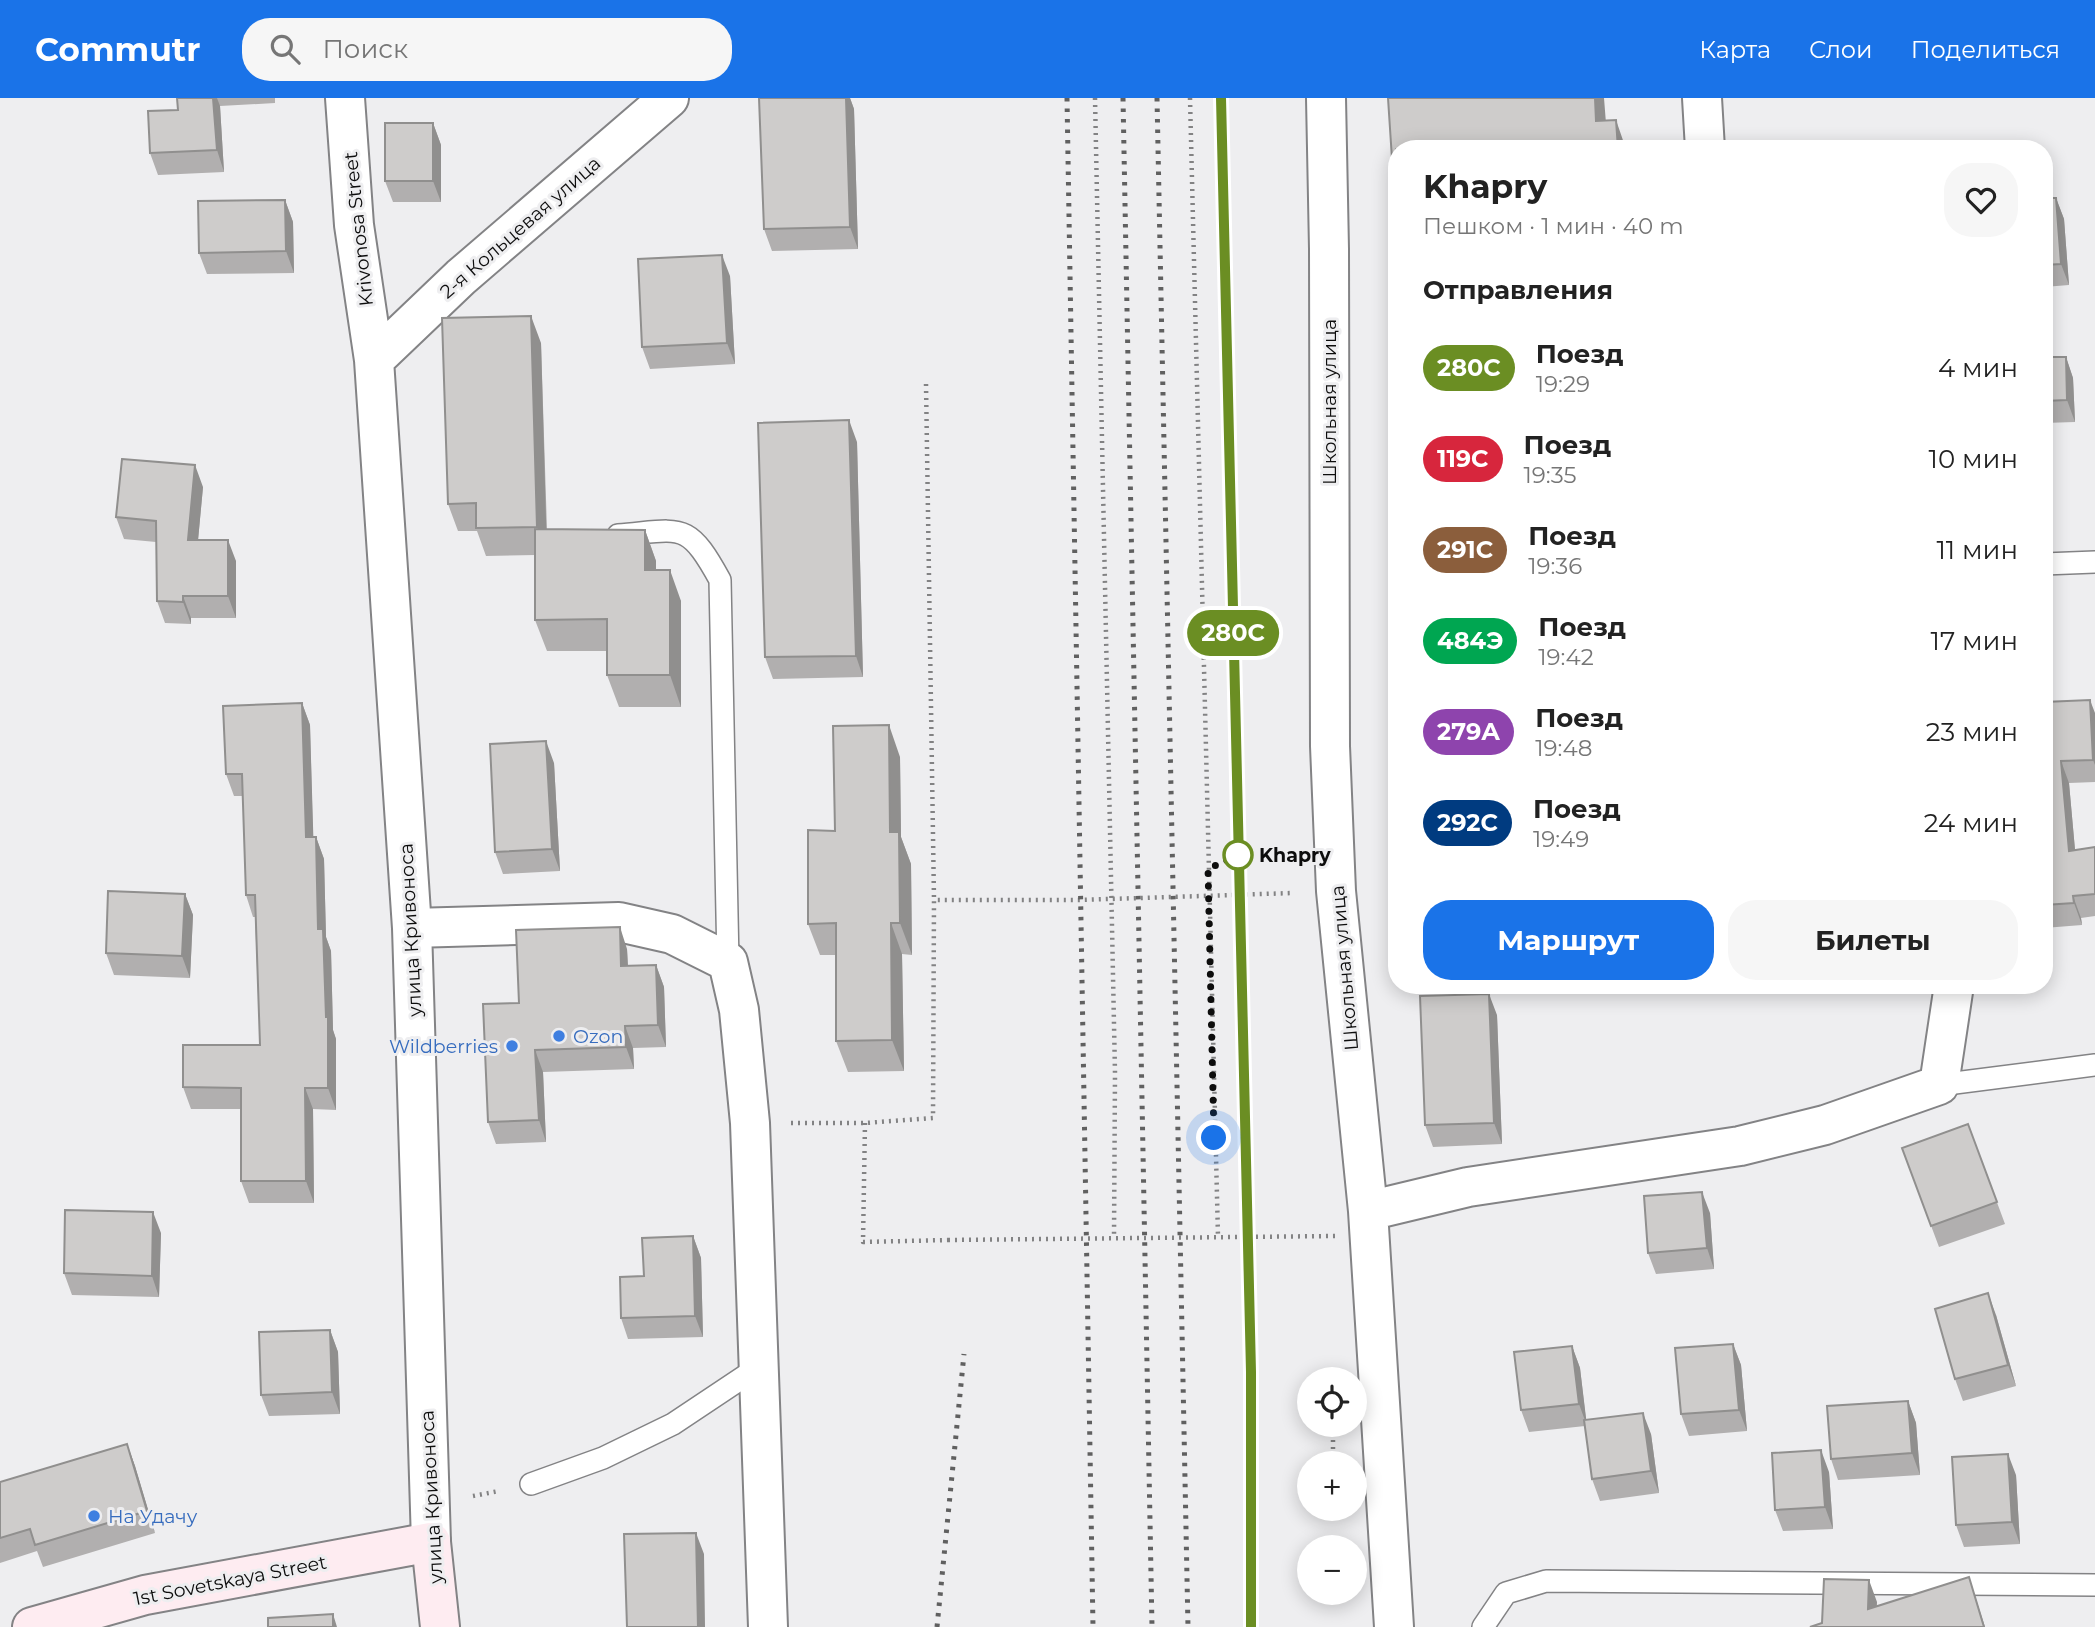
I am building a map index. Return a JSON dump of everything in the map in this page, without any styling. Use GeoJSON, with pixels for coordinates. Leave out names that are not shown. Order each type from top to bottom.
{"type":"FeatureCollection","features":[{"type":"Feature","properties":{"kind":"street","name":"Krivonosa Street"},"geometry":{"type":"LineString","coordinates":[[345,98],[354,225],[374,360]]}},
{"type":"Feature","properties":{"kind":"street","name":"2-я Кольцевая улица"},"geometry":{"type":"LineString","coordinates":[[374,360],[461,277],[669,98]]}},
{"type":"Feature","properties":{"kind":"street","name":"Школьная улица"},"geometry":{"type":"LineString","coordinates":[[1326,98],[1330,747],[1336,891],[1368,1211],[1394,1627]]}},
{"type":"Feature","properties":{"kind":"street"},"geometry":{"type":"LineString","coordinates":[[1702,98],[1704,140]]}},
{"type":"Feature","properties":{"kind":"street","name":"улица Кривоноса"},"geometry":{"type":"LineString","coordinates":[[374,360],[412,928],[430,1524],[440,1627]]}},
{"type":"Feature","properties":{"kind":"street"},"geometry":{"type":"LineString","coordinates":[[412,928],[619,922],[672,934],[728,962],[739,1010],[750,1123],[768,1627]]}},
{"type":"Feature","properties":{"kind":"street"},"geometry":{"type":"LineString","coordinates":[[1368,1211],[1468,1187],[1740,1146],[1825,1125],[1939,1085],[1953,994]]}},
{"type":"Feature","properties":{"kind":"street","name":"1st Sovetskaya Street"},"geometry":{"type":"LineString","coordinates":[[32,1627],[145,1595],[430,1524]]}},
{"type":"Feature","properties":{"kind":"lane"},"geometry":{"type":"LineString","coordinates":[[603,536],[677,530],[700,544],[720,580],[728,962]]}},
{"type":"Feature","properties":{"kind":"lane"},"geometry":{"type":"LineString","coordinates":[[2053,564],[2095,562]]}},
{"type":"Feature","properties":{"kind":"lane"},"geometry":{"type":"LineString","coordinates":[[1939,1085],[2095,1065]]}},
{"type":"Feature","properties":{"kind":"lane"},"geometry":{"type":"LineString","coordinates":[[531,1484],[603,1458],[673,1424],[760,1366]]}},
{"type":"Feature","properties":{"kind":"lane"},"geometry":{"type":"LineString","coordinates":[[1483,1627],[1506,1593],[1546,1581],[2095,1585]]}},
{"type":"Feature","properties":{"kind":"path"},"geometry":{"type":"LineString","coordinates":[[1095,98],[1115,1073],[1114,1238]]}},
{"type":"Feature","properties":{"kind":"path"},"geometry":{"type":"LineString","coordinates":[[1190,98],[1211,1063],[1218,1237]]}},
{"type":"Feature","properties":{"kind":"path"},"geometry":{"type":"LineString","coordinates":[[750,1123],[865,1123],[933,1118],[934,900],[926,384]]}},
{"type":"Feature","properties":{"kind":"path"},"geometry":{"type":"LineString","coordinates":[[934,900],[1208,896],[1336,891]]}},
{"type":"Feature","properties":{"kind":"path"},"geometry":{"type":"LineString","coordinates":[[865,1123],[863,1242],[1336,1236]]}},
{"type":"Feature","properties":{"kind":"path"},"geometry":{"type":"LineString","coordinates":[[430,1524],[531,1484]]}},
{"type":"Feature","properties":{"kind":"building"},"geometry":{"type":"Polygon","coordinates":[[[177,98],[213,98],[217,150],[150,153],[148,111],[178,110],[177,98]]]}},
{"type":"Feature","properties":{"kind":"building"},"geometry":{"type":"Polygon","coordinates":[[[759,98],[846,98],[850,227],[764,229],[759,98]]]}},
{"type":"Feature","properties":{"kind":"building"},"geometry":{"type":"Polygon","coordinates":[[[1388,98],[1595,98],[1596,121],[1616,120],[1617,140],[1391,140],[1388,98]]]}},
{"type":"Feature","properties":{"kind":"building"},"geometry":{"type":"Polygon","coordinates":[[[385,123],[433,123],[433,181],[385,181],[385,123]]]}},
{"type":"Feature","properties":{"kind":"building"},"geometry":{"type":"Polygon","coordinates":[[[2053,198],[2056,198],[2061,264],[2053,264],[2053,198]]]}},
{"type":"Feature","properties":{"kind":"building"},"geometry":{"type":"Polygon","coordinates":[[[285,200],[286,251],[199,253],[198,201],[285,200]]]}},
{"type":"Feature","properties":{"kind":"building"},"geometry":{"type":"Polygon","coordinates":[[[722,255],[727,343],[642,347],[638,259],[722,255]]]}},
{"type":"Feature","properties":{"kind":"building"},"geometry":{"type":"Polygon","coordinates":[[[531,316],[537,527],[476,528],[476,503],[448,504],[442,318],[531,316]]]}},
{"type":"Feature","properties":{"kind":"building"},"geometry":{"type":"Polygon","coordinates":[[[2053,357],[2066,357],[2067,400],[2053,401],[2053,357]]]}},
{"type":"Feature","properties":{"kind":"building"},"geometry":{"type":"Polygon","coordinates":[[[849,420],[856,656],[765,657],[758,423],[849,420]]]}},
{"type":"Feature","properties":{"kind":"building"},"geometry":{"type":"Polygon","coordinates":[[[122,459],[195,465],[188,540],[228,540],[228,596],[183,596],[183,602],[157,601],[156,521],[116,517],[122,459]]]}},
{"type":"Feature","properties":{"kind":"building"},"geometry":{"type":"Polygon","coordinates":[[[535,529],[645,530],[645,570],[670,570],[670,675],[607,675],[607,619],[535,620],[535,529]]]}},
{"type":"Feature","properties":{"kind":"building"},"geometry":{"type":"Polygon","coordinates":[[[2090,700],[2093,760],[2061,761],[2069,851],[2095,847],[2095,894],[2073,896],[2074,903],[2053,904],[2053,702],[2090,700]]]}},
{"type":"Feature","properties":{"kind":"building"},"geometry":{"type":"Polygon","coordinates":[[[302,703],[306,837],[316,837],[318,929],[323,929],[328,1017],[328,1088],[305,1088],[306,1181],[241,1181],[241,1088],[183,1087],[183,1045],[260,1045],[255,895],[246,895],[242,774],[226,774],[223,706],[302,703]]]}},
{"type":"Feature","properties":{"kind":"building"},"geometry":{"type":"Polygon","coordinates":[[[889,725],[890,832],[899,832],[900,923],[891,923],[892,1040],[836,1041],[836,923],[808,924],[808,830],[835,831],[833,726],[889,725]]]}},
{"type":"Feature","properties":{"kind":"building"},"geometry":{"type":"Polygon","coordinates":[[[546,741],[552,849],[495,852],[490,744],[546,741]]]}},
{"type":"Feature","properties":{"kind":"building"},"geometry":{"type":"Polygon","coordinates":[[[108,891],[185,894],[182,956],[106,953],[108,891]]]}},
{"type":"Feature","properties":{"kind":"building"},"geometry":{"type":"Polygon","coordinates":[[[620,927],[621,966],[656,965],[658,1025],[625,1026],[626,1047],[535,1050],[539,1120],[488,1122],[483,1004],[519,1003],[516,930],[620,927]]]}},
{"type":"Feature","properties":{"kind":"building"},"geometry":{"type":"Polygon","coordinates":[[[1489,994],[1494,1123],[1425,1125],[1420,996],[1489,994]]]}},
{"type":"Feature","properties":{"kind":"building"},"geometry":{"type":"Polygon","coordinates":[[[1968,1124],[1997,1202],[1931,1226],[1902,1148],[1968,1124]]]}},
{"type":"Feature","properties":{"kind":"building"},"geometry":{"type":"Polygon","coordinates":[[[1702,1192],[1707,1248],[1648,1253],[1644,1196],[1702,1192]]]}},
{"type":"Feature","properties":{"kind":"building"},"geometry":{"type":"Polygon","coordinates":[[[65,1210],[153,1212],[152,1276],[64,1273],[65,1210]]]}},
{"type":"Feature","properties":{"kind":"building"},"geometry":{"type":"Polygon","coordinates":[[[693,1236],[695,1316],[621,1318],[620,1277],[644,1276],[642,1238],[693,1236]]]}},
{"type":"Feature","properties":{"kind":"building"},"geometry":{"type":"Polygon","coordinates":[[[1988,1293],[2008,1365],[1955,1379],[1935,1309],[1988,1293]]]}},
{"type":"Feature","properties":{"kind":"building"},"geometry":{"type":"Polygon","coordinates":[[[330,1330],[332,1392],[261,1395],[259,1332],[330,1330]]]}},
{"type":"Feature","properties":{"kind":"building"},"geometry":{"type":"Polygon","coordinates":[[[1733,1344],[1739,1410],[1681,1414],[1675,1348],[1733,1344]]]}},
{"type":"Feature","properties":{"kind":"building"},"geometry":{"type":"Polygon","coordinates":[[[1572,1346],[1579,1404],[1521,1410],[1514,1352],[1572,1346]]]}},
{"type":"Feature","properties":{"kind":"building"},"geometry":{"type":"Polygon","coordinates":[[[1908,1401],[1912,1453],[1831,1459],[1827,1406],[1908,1401]]]}},
{"type":"Feature","properties":{"kind":"building"},"geometry":{"type":"Polygon","coordinates":[[[1643,1413],[1651,1471],[1592,1479],[1584,1420],[1643,1413]]]}},
{"type":"Feature","properties":{"kind":"building"},"geometry":{"type":"Polygon","coordinates":[[[127,1444],[147,1511],[35,1545],[30,1529],[0,1538],[0,1482],[127,1444]]]}},
{"type":"Feature","properties":{"kind":"building"},"geometry":{"type":"Polygon","coordinates":[[[1821,1450],[1825,1507],[1775,1510],[1772,1453],[1821,1450]]]}},
{"type":"Feature","properties":{"kind":"building"},"geometry":{"type":"Polygon","coordinates":[[[2008,1454],[2012,1522],[1956,1525],[1952,1457],[2008,1454]]]}},
{"type":"Feature","properties":{"kind":"building"},"geometry":{"type":"Polygon","coordinates":[[[696,1533],[698,1627],[627,1627],[624,1534],[696,1533]]]}},
{"type":"Feature","properties":{"kind":"building"},"geometry":{"type":"Polygon","coordinates":[[[1969,1577],[1984,1627],[1810,1627],[1822,1623],[1824,1579],[1869,1580],[1868,1609],[1969,1577]]]}},
{"type":"Feature","properties":{"kind":"building"},"geometry":{"type":"Polygon","coordinates":[[[333,1614],[333,1627],[268,1627],[268,1618],[333,1614]]]}},
{"type":"Feature","properties":{"kind":"railway"},"geometry":{"type":"LineString","coordinates":[[1067,98],[1093,1627]]}},
{"type":"Feature","properties":{"kind":"railway"},"geometry":{"type":"LineString","coordinates":[[1123,98],[1152,1627]]}},
{"type":"Feature","properties":{"kind":"railway"},"geometry":{"type":"LineString","coordinates":[[1157,98],[1188,1627]]}},
{"type":"Feature","properties":{"kind":"railway"},"geometry":{"type":"LineString","coordinates":[[1221,98],[1251,1372],[1251,1627]]}},
{"type":"Feature","properties":{"kind":"railway"},"geometry":{"type":"LineString","coordinates":[[937,1627],[964,1354]]}},
{"type":"Feature","properties":{"kind":"train","name":"280С"},"geometry":{"type":"LineString","coordinates":[[1221,98],[1251,1372],[1251,1627]]}},
{"type":"Feature","properties":{"kind":"place","name":"Khapry"},"geometry":{"type":"Point","coordinates":[1238,855]}},
{"type":"Feature","properties":{"kind":"place","name":"Ozon"},"geometry":{"type":"Point","coordinates":[559,1036]}},
{"type":"Feature","properties":{"kind":"place","name":"Wildberries"},"geometry":{"type":"Point","coordinates":[512,1046]}},
{"type":"Feature","properties":{"kind":"place","name":"На Удачу"},"geometry":{"type":"Point","coordinates":[94,1516]}},
{"type":"Feature","properties":{"kind":"route"},"geometry":{"type":"LineString","coordinates":[[1214,1138],[1208,869],[1238,855]]}}]}
